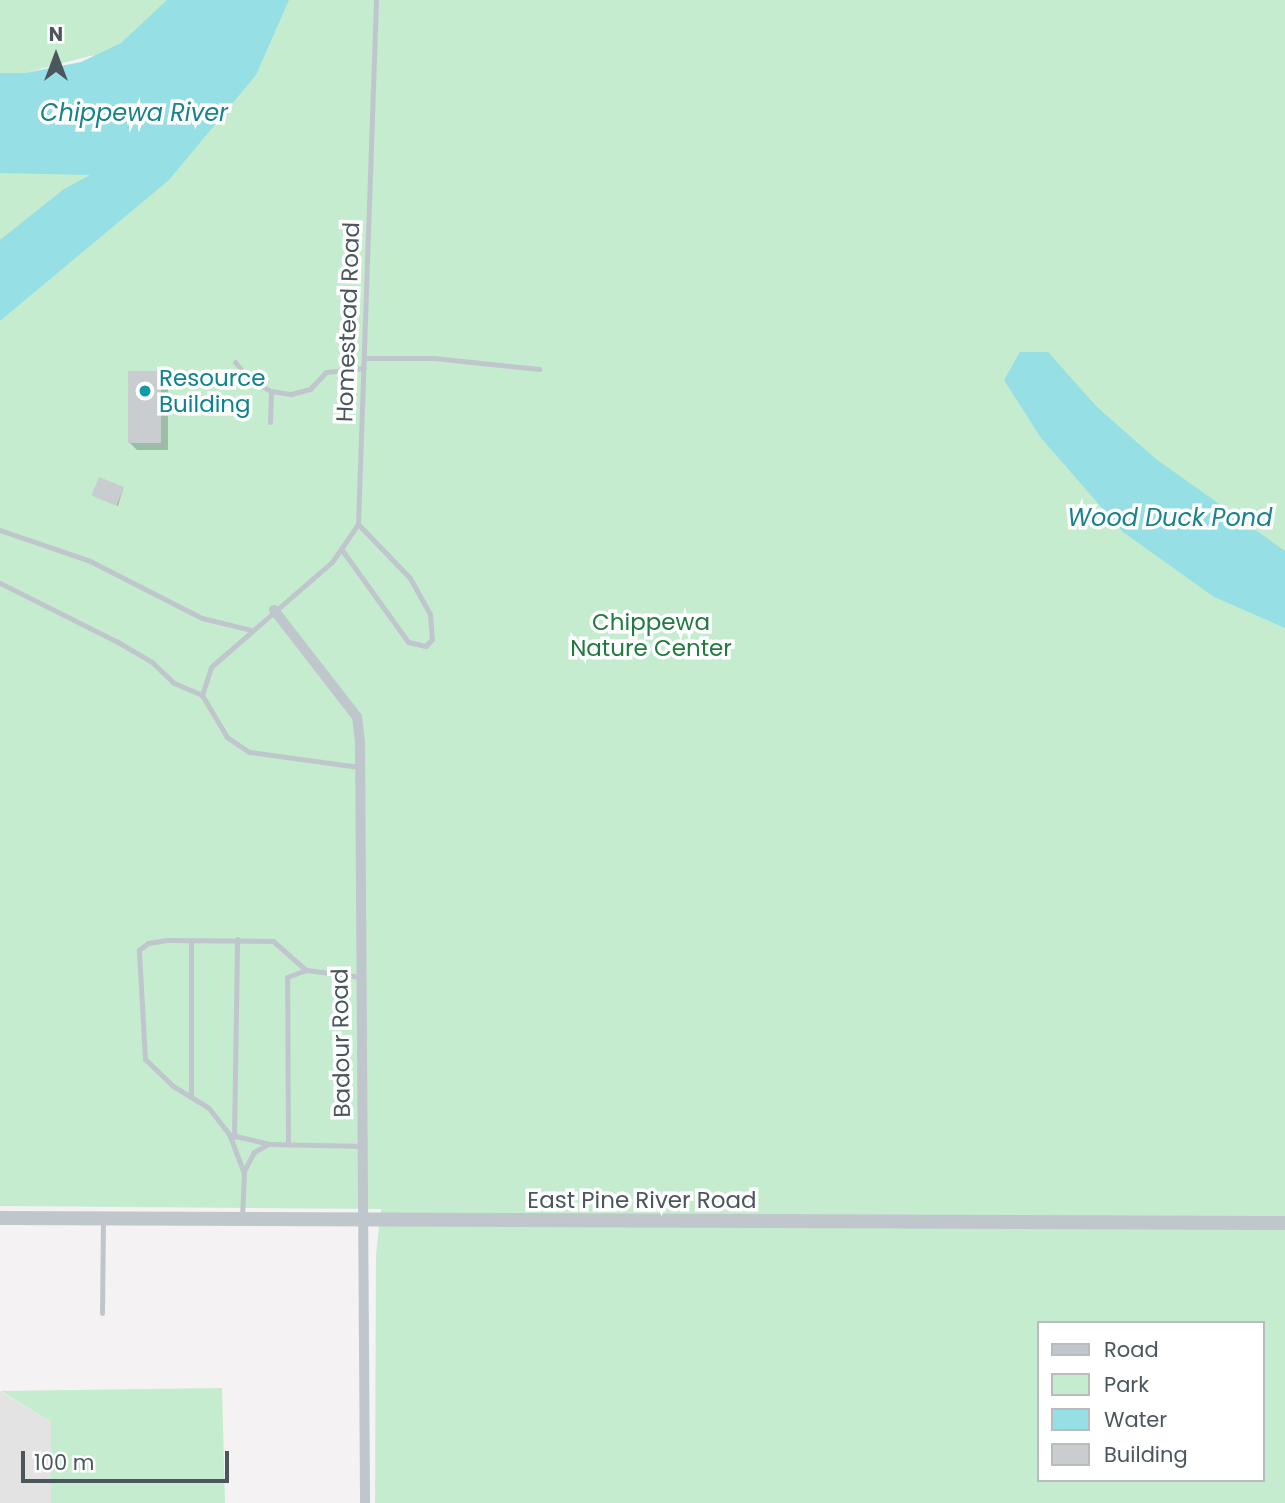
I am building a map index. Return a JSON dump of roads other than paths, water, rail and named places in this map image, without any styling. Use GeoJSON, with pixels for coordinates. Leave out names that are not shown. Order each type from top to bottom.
{"type":"FeatureCollection","features":[{"type":"Feature","properties":{"kind":"street","name":"Badour Road"},"geometry":{"type":"LineString","coordinates":[[274,610],[357,717],[362,977],[365,1503]]}},
{"type":"Feature","properties":{"kind":"street","name":"East Pine River Road"},"geometry":{"type":"LineString","coordinates":[[0,1218],[364,1223],[1285,1223]]}},
{"type":"Feature","properties":{"kind":"lane","name":"Homestead Road"},"geometry":{"type":"LineString","coordinates":[[202,695],[211,667],[342,550],[358,524],[376,0]]}},
{"type":"Feature","properties":{"kind":"lane"},"geometry":{"type":"LineString","coordinates":[[364,358],[434,358],[539,369]]}},
{"type":"Feature","properties":{"kind":"lane"},"geometry":{"type":"LineString","coordinates":[[234,362],[271,391],[291,394],[310,389],[326,373],[364,368]]}},
{"type":"Feature","properties":{"kind":"lane"},"geometry":{"type":"LineString","coordinates":[[270,422],[271,391]]}},
{"type":"Feature","properties":{"kind":"lane"},"geometry":{"type":"LineString","coordinates":[[342,550],[408,642],[426,646],[432,639],[430,614],[410,578],[358,524]]}},
{"type":"Feature","properties":{"kind":"lane"},"geometry":{"type":"LineString","coordinates":[[0,530],[67,551],[202,618],[251,630]]}},
{"type":"Feature","properties":{"kind":"lane"},"geometry":{"type":"LineString","coordinates":[[0,583],[116,641],[152,663],[174,683],[202,695],[227,737],[249,752],[359,767]]}},
{"type":"Feature","properties":{"kind":"lane"},"geometry":{"type":"LineString","coordinates":[[242,1221],[244,1172],[231,1135],[209,1108],[154,1071],[145,1059],[136,958],[148,943],[237,939],[273,941],[306,970]]}},
{"type":"Feature","properties":{"kind":"lane"},"geometry":{"type":"LineString","coordinates":[[231,1135],[237,939]]}},
{"type":"Feature","properties":{"kind":"lane"},"geometry":{"type":"LineString","coordinates":[[191,940],[191,1097]]}},
{"type":"Feature","properties":{"kind":"lane"},"geometry":{"type":"LineString","coordinates":[[288,1144],[287,977],[306,970],[362,977]]}},
{"type":"Feature","properties":{"kind":"lane"},"geometry":{"type":"LineString","coordinates":[[231,1135],[269,1144],[363,1146]]}},
{"type":"Feature","properties":{"kind":"lane"},"geometry":{"type":"LineString","coordinates":[[244,1172],[254,1152],[269,1144]]}},
{"type":"Feature","properties":{"kind":"lane"},"geometry":{"type":"LineString","coordinates":[[102,1313],[103,1219]]}},
{"type":"Feature","properties":{"kind":"water","name":"Chippewa River"},"geometry":{"type":"Polygon","coordinates":[[[167,0],[289,0],[256,75],[169,180],[0,321],[0,240],[64,189],[90,175],[0,173],[0,73],[25,73],[81,62],[121,43],[167,0]]]}},
{"type":"Feature","properties":{"kind":"water","name":"Wood Duck Pond"},"geometry":{"type":"Polygon","coordinates":[[[1020,352],[1048,352],[1097,407],[1156,459],[1285,551],[1285,628],[1214,597],[1123,532],[1041,438],[1004,380],[1020,352]]]}},
{"type":"Feature","properties":{"kind":"place","name":"Resource Building"},"geometry":{"type":"Point","coordinates":[145,391]}},
{"type":"Feature","properties":{"kind":"park label","name":"Chippewa Nature Center"},"geometry":{"type":"Point","coordinates":[651,635]}}]}
